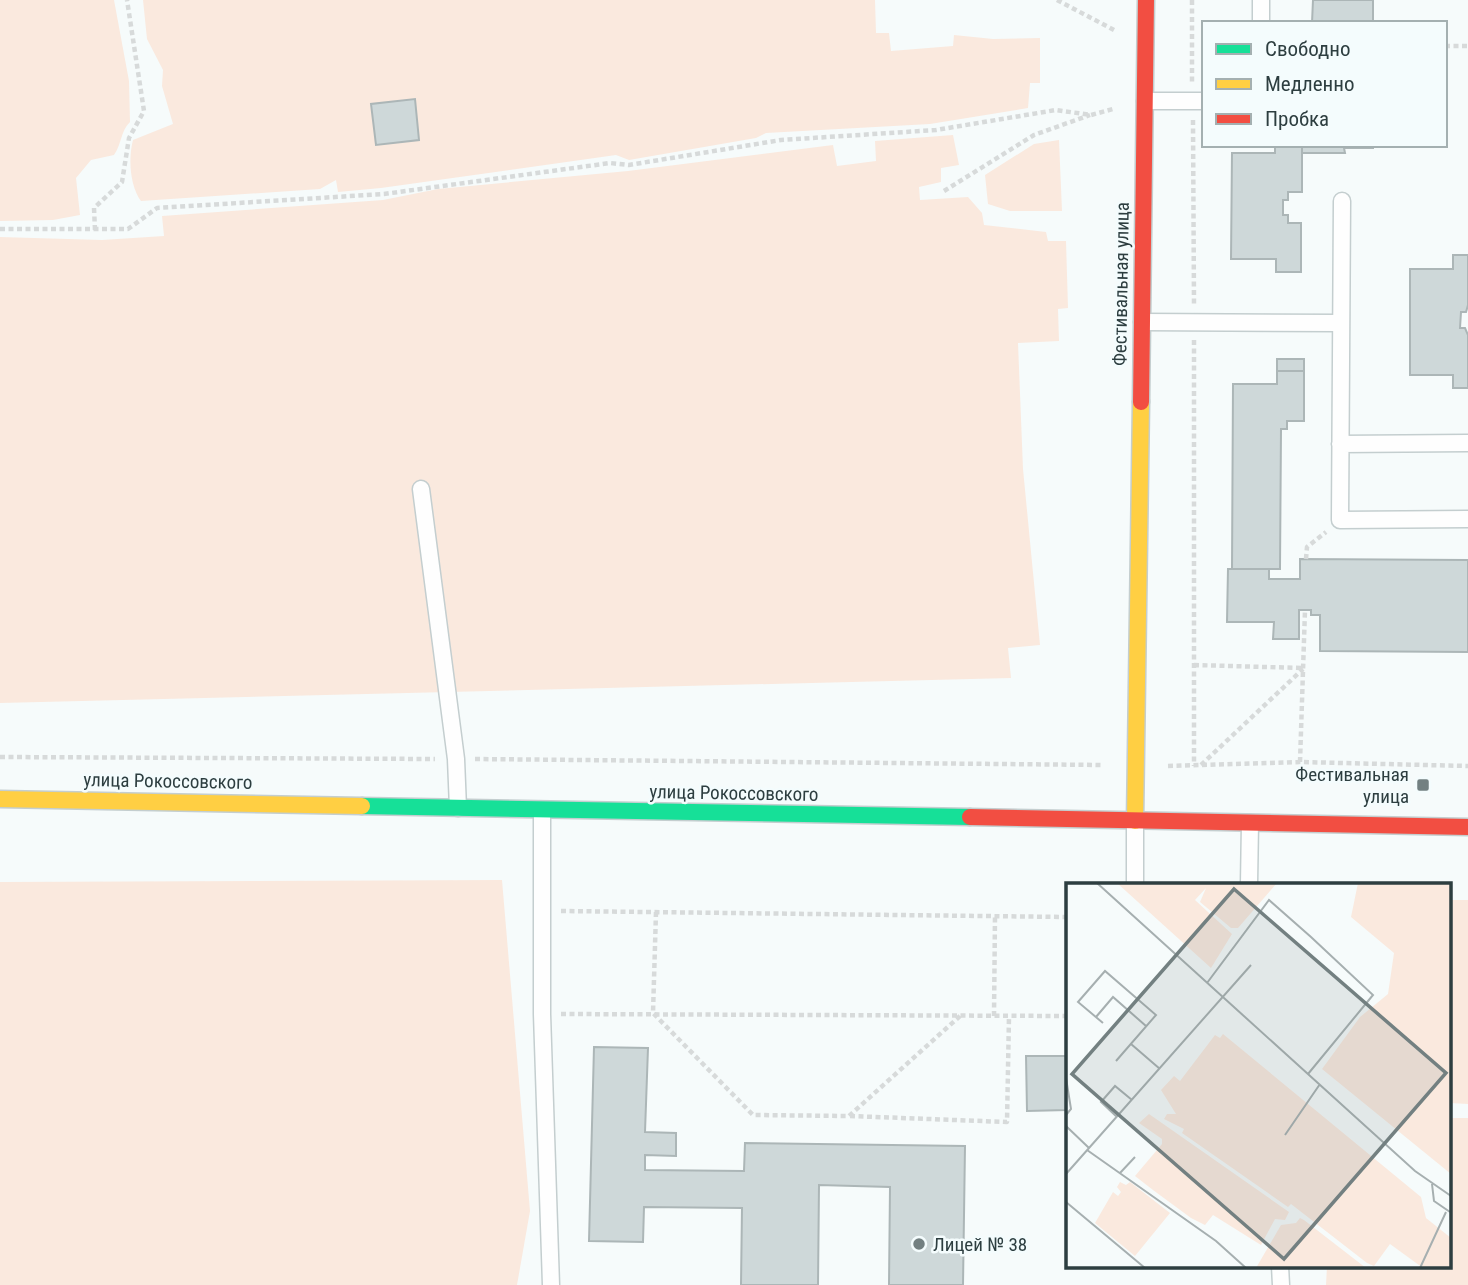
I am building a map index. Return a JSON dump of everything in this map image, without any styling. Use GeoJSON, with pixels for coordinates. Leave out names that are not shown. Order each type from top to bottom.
{"type":"FeatureCollection","features":[{"type":"Feature","properties":{"kind":"street","name":"Фестивальная улица"},"geometry":{"type":"LineString","coordinates":[[1135,821],[1146,0]]}},
{"type":"Feature","properties":{"kind":"street","name":"улица Рокоссовского"},"geometry":{"type":"LineString","coordinates":[[0,799],[1468,827]]}},
{"type":"Feature","properties":{"kind":"lane"},"geometry":{"type":"LineString","coordinates":[[1261,0],[1261,21]]}},
{"type":"Feature","properties":{"kind":"lane"},"geometry":{"type":"LineString","coordinates":[[1145,101],[1198,101]]}},
{"type":"Feature","properties":{"kind":"lane"},"geometry":{"type":"LineString","coordinates":[[1342,201],[1340,520],[1468,519]]}},
{"type":"Feature","properties":{"kind":"lane"},"geometry":{"type":"LineString","coordinates":[[1142,322],[1341,323]]}},
{"type":"Feature","properties":{"kind":"lane"},"geometry":{"type":"LineString","coordinates":[[1340,444],[1468,443]]}},
{"type":"Feature","properties":{"kind":"lane"},"geometry":{"type":"LineString","coordinates":[[421,489],[456,760],[458,808]]}},
{"type":"Feature","properties":{"kind":"lane"},"geometry":{"type":"LineString","coordinates":[[542,810],[542,1014],[551,1285]]}},
{"type":"Feature","properties":{"kind":"lane"},"geometry":{"type":"LineString","coordinates":[[1135,821],[1135,883]]}},
{"type":"Feature","properties":{"kind":"lane"},"geometry":{"type":"LineString","coordinates":[[1249,883],[1250,823]]}},
{"type":"Feature","properties":{"kind":"path"},"geometry":{"type":"LineString","coordinates":[[95,230],[94,208],[122,182],[129,138],[144,111],[127,0]]}},
{"type":"Feature","properties":{"kind":"path"},"geometry":{"type":"LineString","coordinates":[[1057,0],[1146,46]]}},
{"type":"Feature","properties":{"kind":"path"},"geometry":{"type":"LineString","coordinates":[[1192,0],[1198,101],[1194,322],[1194,766]]}},
{"type":"Feature","properties":{"kind":"path"},"geometry":{"type":"LineString","coordinates":[[1447,46],[1468,46]]}},
{"type":"Feature","properties":{"kind":"path"},"geometry":{"type":"LineString","coordinates":[[944,191],[1034,135],[1091,115],[1145,101]]}},
{"type":"Feature","properties":{"kind":"path"},"geometry":{"type":"LineString","coordinates":[[0,229],[128,229],[158,208],[384,194],[610,163],[629,165],[781,139],[936,130],[1056,110],[1091,115]]}},
{"type":"Feature","properties":{"kind":"path"},"geometry":{"type":"LineString","coordinates":[[1306,559],[1307,547],[1340,520]]}},
{"type":"Feature","properties":{"kind":"path"},"geometry":{"type":"LineString","coordinates":[[1300,762],[1305,610]]}},
{"type":"Feature","properties":{"kind":"path"},"geometry":{"type":"LineString","coordinates":[[1194,665],[1303,668]]}},
{"type":"Feature","properties":{"kind":"path"},"geometry":{"type":"LineString","coordinates":[[1201,765],[1303,668]]}},
{"type":"Feature","properties":{"kind":"path"},"geometry":{"type":"LineString","coordinates":[[0,757],[1137,766],[1300,762],[1468,766]]}},
{"type":"Feature","properties":{"kind":"path"},"geometry":{"type":"LineString","coordinates":[[544,911],[1066,917]]}},
{"type":"Feature","properties":{"kind":"path"},"geometry":{"type":"LineString","coordinates":[[656,912],[653,1013],[752,1115],[1007,1122],[1009,1016]]}},
{"type":"Feature","properties":{"kind":"path"},"geometry":{"type":"LineString","coordinates":[[994,1016],[995,916]]}},
{"type":"Feature","properties":{"kind":"path"},"geometry":{"type":"LineString","coordinates":[[542,1014],[1066,1016]]}},
{"type":"Feature","properties":{"kind":"path"},"geometry":{"type":"LineString","coordinates":[[849,1116],[961,1016]]}},
{"type":"Feature","properties":{"kind":"shaded area"},"geometry":{"type":"Polygon","coordinates":[[[0,0],[114,0],[129,81],[130,122],[114,155],[91,160],[76,178],[80,215],[53,220],[0,221],[0,0]]]}},
{"type":"Feature","properties":{"kind":"shaded area"},"geometry":{"type":"Polygon","coordinates":[[[143,0],[875,0],[876,33],[889,33],[891,51],[953,46],[954,35],[993,39],[1040,38],[1040,83],[1030,83],[1028,108],[930,124],[766,133],[756,138],[629,160],[616,155],[381,188],[338,192],[336,180],[320,189],[141,201],[134,188],[131,172],[133,140],[173,124],[162,86],[163,70],[147,39],[143,0]]]}},
{"type":"Feature","properties":{"kind":"shaded area"},"geometry":{"type":"Polygon","coordinates":[[[953,135],[959,165],[941,168],[941,182],[919,187],[920,200],[968,197],[982,213],[984,225],[1046,232],[1048,241],[1066,241],[1068,308],[1058,309],[1059,341],[1018,343],[1023,469],[1040,645],[1008,648],[1011,678],[0,703],[0,237],[102,240],[164,236],[162,216],[383,200],[438,189],[628,171],[833,145],[837,166],[876,161],[875,141],[953,135]]]}},
{"type":"Feature","properties":{"kind":"shaded area"},"geometry":{"type":"Polygon","coordinates":[[[1059,140],[1062,211],[1010,211],[988,204],[985,175],[1034,144],[1059,140]]]}},
{"type":"Feature","properties":{"kind":"shaded area"},"geometry":{"type":"Polygon","coordinates":[[[502,880],[530,1211],[517,1285],[0,1285],[0,882],[502,880]]]}},
{"type":"Feature","properties":{"kind":"shaded area"},"geometry":{"type":"Polygon","coordinates":[[[1450,900],[1468,900],[1468,1104],[1450,1103],[1450,900]]]}},
{"type":"Feature","properties":{"kind":"shaded area"},"geometry":{"type":"Polygon","coordinates":[[[1450,1118],[1468,1118],[1468,1285],[1326,1285],[1327,1268],[1450,1268],[1450,1118]]]}},
{"type":"Feature","properties":{"kind":"building"},"geometry":{"type":"Polygon","coordinates":[[[1313,0],[1373,0],[1373,21],[1312,21],[1313,0]]]}},
{"type":"Feature","properties":{"kind":"building"},"geometry":{"type":"Polygon","coordinates":[[[415,99],[419,140],[376,145],[371,104],[415,99]]]}},
{"type":"Feature","properties":{"kind":"building"},"geometry":{"type":"Polygon","coordinates":[[[1275,147],[1302,147],[1302,192],[1288,192],[1288,200],[1283,200],[1283,215],[1288,215],[1288,223],[1301,223],[1301,272],[1276,272],[1276,259],[1231,259],[1232,153],[1275,153],[1275,147]]]}},
{"type":"Feature","properties":{"kind":"building"},"geometry":{"type":"Polygon","coordinates":[[[1302,147],[1373,147],[1344,148],[1345,153],[1302,153],[1302,147]]]}},
{"type":"Feature","properties":{"kind":"building"},"geometry":{"type":"Polygon","coordinates":[[[1453,255],[1468,255],[1468,305],[1466,312],[1461,312],[1460,328],[1465,328],[1468,335],[1468,388],[1453,388],[1453,375],[1410,375],[1410,269],[1453,269],[1453,255]]]}},
{"type":"Feature","properties":{"kind":"building"},"geometry":{"type":"Polygon","coordinates":[[[1277,359],[1304,359],[1304,371],[1277,371],[1277,359]]]}},
{"type":"Feature","properties":{"kind":"building"},"geometry":{"type":"Polygon","coordinates":[[[1277,371],[1304,371],[1304,421],[1287,421],[1287,429],[1281,429],[1280,569],[1232,569],[1233,384],[1277,384],[1277,371]]]}},
{"type":"Feature","properties":{"kind":"building"},"geometry":{"type":"Polygon","coordinates":[[[1300,559],[1468,560],[1468,652],[1320,651],[1320,615],[1311,615],[1311,610],[1299,610],[1299,639],[1273,639],[1274,622],[1227,622],[1228,569],[1269,569],[1269,579],[1300,579],[1300,559]]]}},
{"type":"Feature","properties":{"kind":"building"},"geometry":{"type":"Polygon","coordinates":[[[594,1047],[648,1048],[645,1132],[676,1133],[676,1156],[645,1155],[645,1170],[744,1171],[745,1143],[965,1146],[963,1285],[889,1285],[890,1187],[819,1185],[818,1285],[741,1285],[742,1208],[644,1207],[643,1242],[589,1241],[594,1047]]]}},
{"type":"Feature","properties":{"kind":"building"},"geometry":{"type":"Polygon","coordinates":[[[1026,1056],[1066,1056],[1066,1110],[1027,1111],[1026,1056]]]}},
{"type":"Feature","properties":{"kind":"traffic: fast"},"geometry":{"type":"LineString","coordinates":[[362,806],[970,817]]}},
{"type":"Feature","properties":{"kind":"traffic: slow"},"geometry":{"type":"LineString","coordinates":[[1135,821],[1141,402]]}},
{"type":"Feature","properties":{"kind":"traffic: slow"},"geometry":{"type":"LineString","coordinates":[[0,799],[362,806]]}},
{"type":"Feature","properties":{"kind":"traffic: jam"},"geometry":{"type":"LineString","coordinates":[[1141,402],[1146,0]]}},
{"type":"Feature","properties":{"kind":"traffic: jam"},"geometry":{"type":"LineString","coordinates":[[970,817],[1468,827]]}},
{"type":"Feature","properties":{"kind":"place","name":"Фестивальная улица"},"geometry":{"type":"Point","coordinates":[1423,785]}},
{"type":"Feature","properties":{"kind":"place","name":"Лицей № 38"},"geometry":{"type":"Point","coordinates":[919,1244]}}]}
